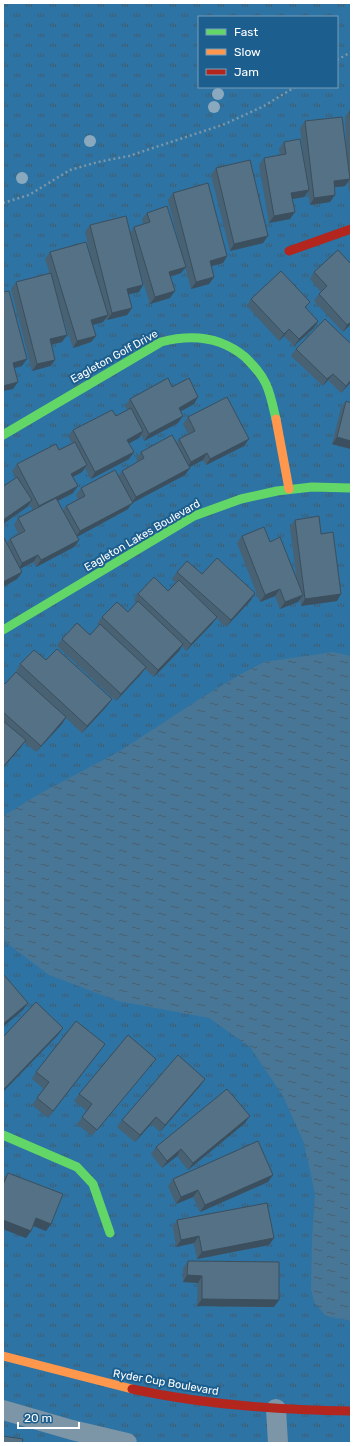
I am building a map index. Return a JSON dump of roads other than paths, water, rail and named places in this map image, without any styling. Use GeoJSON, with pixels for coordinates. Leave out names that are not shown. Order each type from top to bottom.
{"type":"FeatureCollection","features":[{"type":"Feature","properties":{"kind":"street"},"geometry":{"type":"LineString","coordinates":[[289,251],[351,229]]}},
{"type":"Feature","properties":{"kind":"street","name":"Eagleton Golf Drive"},"geometry":{"type":"LineString","coordinates":[[3,435],[161,342],[190,336],[205,337],[220,341],[244,354],[263,377],[270,390],[289,488]]}},
{"type":"Feature","properties":{"kind":"street","name":"Eagleton Lakes Boulevard"},"geometry":{"type":"LineString","coordinates":[[3,630],[194,516],[220,505],[247,497],[289,488],[351,488]]}},
{"type":"Feature","properties":{"kind":"street"},"geometry":{"type":"LineString","coordinates":[[3,1135],[77,1167],[93,1184],[110,1233]]}},
{"type":"Feature","properties":{"kind":"street","name":"Ryder Cup Boulevard"},"geometry":{"type":"LineString","coordinates":[[3,1356],[127,1388],[193,1401],[276,1409],[351,1410]]}},
{"type":"Feature","properties":{"kind":"street"},"geometry":{"type":"LineString","coordinates":[[276,1409],[278,1443]]}},
{"type":"Feature","properties":{"kind":"street"},"geometry":{"type":"LineString","coordinates":[[3,1410],[72,1430],[127,1443]]}},
{"type":"Feature","properties":{"kind":"water"},"geometry":{"type":"Polygon","coordinates":[[[333,652],[351,656],[351,1321],[326,1316],[314,1302],[311,1289],[315,1194],[304,1143],[283,1096],[250,1047],[209,1018],[118,1001],[49,975],[3,940],[3,816],[41,793],[120,751],[201,698],[264,662],[333,652]]]}}]}
